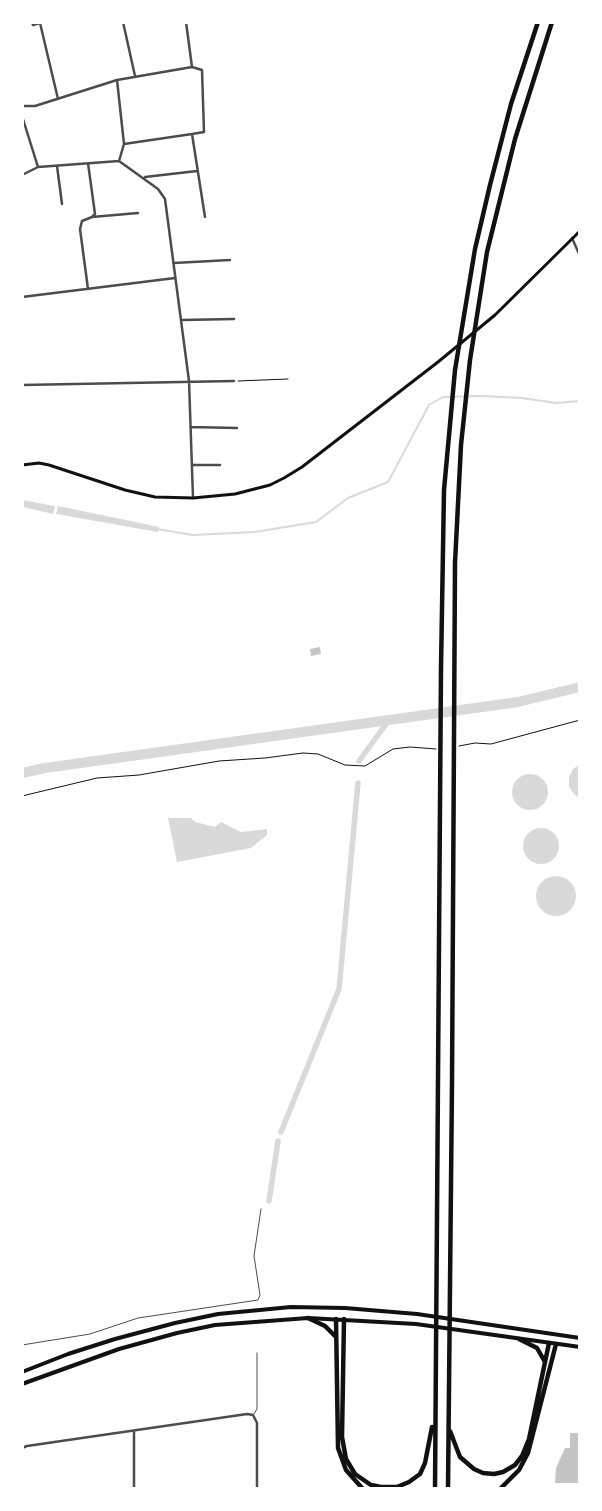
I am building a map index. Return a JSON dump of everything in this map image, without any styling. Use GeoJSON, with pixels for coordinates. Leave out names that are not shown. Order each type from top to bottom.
{"type":"FeatureCollection","features":[{"type":"Feature","properties":{"kind":"highway"},"geometry":{"type":"LineString","coordinates":[[434,1488],[444,490],[460,330],[475,249],[511,104],[538,22]]}},
{"type":"Feature","properties":{"kind":"highway"},"geometry":{"type":"LineString","coordinates":[[448,1488],[455,665],[454,563],[465,402],[488,252],[515,139],[552,22]]}},
{"type":"Feature","properties":{"kind":"highway"},"geometry":{"type":"LineString","coordinates":[[308,1318],[325,1326],[335,1338]]}},
{"type":"Feature","properties":{"kind":"highway"},"geometry":{"type":"LineString","coordinates":[[336,1318],[338,1448],[346,1470],[362,1488]]}},
{"type":"Feature","properties":{"kind":"highway"},"geometry":{"type":"LineString","coordinates":[[344,1319],[342,1438],[348,1464],[359,1478],[378,1487],[397,1487],[414,1479],[424,1467],[435,1413]]}},
{"type":"Feature","properties":{"kind":"highway"},"geometry":{"type":"LineString","coordinates":[[519,1339],[537,1348],[545,1363]]}},
{"type":"Feature","properties":{"kind":"highway"},"geometry":{"type":"LineString","coordinates":[[448,1428],[460,1457],[470,1468],[490,1474],[503,1472],[511,1468],[522,1456],[529,1439],[549,1343]]}},
{"type":"Feature","properties":{"kind":"highway"},"geometry":{"type":"LineString","coordinates":[[501,1488],[519,1470],[530,1449],[556,1344]]}},
{"type":"Feature","properties":{"kind":"main road"},"geometry":{"type":"LineString","coordinates":[[22,465],[49,464],[125,490],[155,497],[193,498],[235,494],[260,488],[284,478],[302,467],[438,362],[495,315],[580,231]]}},
{"type":"Feature","properties":{"kind":"main road"},"geometry":{"type":"LineString","coordinates":[[22,1372],[68,1354],[116,1339],[218,1314],[291,1307],[345,1308],[417,1314],[580,1338]]}},
{"type":"Feature","properties":{"kind":"main road"},"geometry":{"type":"LineString","coordinates":[[336,1308],[336,1318]]}},
{"type":"Feature","properties":{"kind":"main road"},"geometry":{"type":"LineString","coordinates":[[344,1319],[345,1308]]}},
{"type":"Feature","properties":{"kind":"main road"},"geometry":{"type":"LineString","coordinates":[[22,1384],[111,1352],[215,1325],[308,1318],[336,1318],[416,1324],[580,1347]]}},
{"type":"Feature","properties":{"kind":"main road"},"geometry":{"type":"LineString","coordinates":[[549,1343],[553,1334]]}},
{"type":"Feature","properties":{"kind":"main road"},"geometry":{"type":"LineString","coordinates":[[553,1334],[556,1344]]}},
{"type":"Feature","properties":{"kind":"street"},"geometry":{"type":"LineString","coordinates":[[32,22],[33,25],[40,24],[58,99]]}},
{"type":"Feature","properties":{"kind":"street"},"geometry":{"type":"LineString","coordinates":[[123,22],[135,76]]}},
{"type":"Feature","properties":{"kind":"street"},"geometry":{"type":"LineString","coordinates":[[186,22],[192,67]]}},
{"type":"Feature","properties":{"kind":"street"},"geometry":{"type":"LineString","coordinates":[[22,106],[35,106],[135,76],[192,67],[202,70],[204,132],[124,144]]}},
{"type":"Feature","properties":{"kind":"street"},"geometry":{"type":"LineString","coordinates":[[117,80],[124,144],[119,161]]}},
{"type":"Feature","properties":{"kind":"street"},"geometry":{"type":"LineString","coordinates":[[22,116],[38,167]]}},
{"type":"Feature","properties":{"kind":"street"},"geometry":{"type":"LineString","coordinates":[[192,134],[205,217]]}},
{"type":"Feature","properties":{"kind":"street"},"geometry":{"type":"LineString","coordinates":[[22,175],[38,167],[119,161],[158,189],[165,199],[182,320],[188,381],[193,498]]}},
{"type":"Feature","properties":{"kind":"street"},"geometry":{"type":"LineString","coordinates":[[88,163],[95,214],[92,218]]}},
{"type":"Feature","properties":{"kind":"street"},"geometry":{"type":"LineString","coordinates":[[57,166],[62,204]]}},
{"type":"Feature","properties":{"kind":"street"},"geometry":{"type":"LineString","coordinates":[[143,178],[197,171]]}},
{"type":"Feature","properties":{"kind":"street"},"geometry":{"type":"LineString","coordinates":[[88,289],[80,228],[82,221],[92,218],[138,214]]}},
{"type":"Feature","properties":{"kind":"street"},"geometry":{"type":"LineString","coordinates":[[572,238],[580,256]]}},
{"type":"Feature","properties":{"kind":"street"},"geometry":{"type":"LineString","coordinates":[[174,263],[230,260]]}},
{"type":"Feature","properties":{"kind":"street"},"geometry":{"type":"LineString","coordinates":[[22,297],[175,278]]}},
{"type":"Feature","properties":{"kind":"street"},"geometry":{"type":"LineString","coordinates":[[182,320],[234,319]]}},
{"type":"Feature","properties":{"kind":"street"},"geometry":{"type":"LineString","coordinates":[[22,385],[234,381]]}},
{"type":"Feature","properties":{"kind":"street"},"geometry":{"type":"LineString","coordinates":[[191,426],[238,428]]}},
{"type":"Feature","properties":{"kind":"street"},"geometry":{"type":"LineString","coordinates":[[193,465],[220,465]]}},
{"type":"Feature","properties":{"kind":"street"},"geometry":{"type":"LineString","coordinates":[[22,1448],[247,1414],[253,1416],[257,1423],[257,1488]]}},
{"type":"Feature","properties":{"kind":"street"},"geometry":{"type":"LineString","coordinates":[[134,1431],[134,1488]]}},
{"type":"Feature","properties":{"kind":"lane"},"geometry":{"type":"LineString","coordinates":[[22,1346],[90,1334],[138,1318],[258,1300],[260,1295],[254,1256],[261,1209]]}},
{"type":"Feature","properties":{"kind":"lane"},"geometry":{"type":"LineString","coordinates":[[253,1416],[257,1409],[257,1353]]}},
{"type":"Feature","properties":{"kind":"path"},"geometry":{"type":"LineString","coordinates":[[234,381],[288,379]]}},
{"type":"Feature","properties":{"kind":"path"},"geometry":{"type":"LineString","coordinates":[[458,746],[474,742],[491,744],[580,720]]}},
{"type":"Feature","properties":{"kind":"path"},"geometry":{"type":"LineString","coordinates":[[22,796],[97,778],[138,775],[219,760],[265,758],[303,753],[318,754],[345,765],[365,766],[393,749],[410,746],[442,750]]}},
{"type":"Feature","properties":{"kind":"shaded area"},"geometry":{"type":"Polygon","coordinates":[[[22,500],[55,506],[53,514],[23,507],[22,500]]]}},
{"type":"Feature","properties":{"kind":"shaded area"},"geometry":{"type":"Polygon","coordinates":[[[58,506],[159,527],[158,532],[56,514],[58,506]]]}},
{"type":"Feature","properties":{"kind":"shaded area"},"geometry":{"type":"Polygon","coordinates":[[[579,765],[579,798],[569,786],[569,777],[573,769],[579,765]]]}},
{"type":"Feature","properties":{"kind":"shaded area"},"geometry":{"type":"Polygon","coordinates":[[[530,774],[537,775],[543,779],[547,785],[547,799],[543,805],[537,809],[530,810],[523,809],[517,805],[513,799],[512,792],[513,785],[517,779],[523,775],[530,774]]]}},
{"type":"Feature","properties":{"kind":"shaded area"},"geometry":{"type":"Polygon","coordinates":[[[168,818],[191,818],[195,822],[215,827],[221,822],[241,832],[267,829],[267,835],[251,848],[177,862],[168,818]]]}},
{"type":"Feature","properties":{"kind":"shaded area"},"geometry":{"type":"Polygon","coordinates":[[[541,828],[548,829],[554,833],[558,839],[558,853],[554,859],[548,863],[541,864],[534,863],[528,859],[524,853],[523,846],[524,839],[528,833],[534,829],[541,828]]]}},
{"type":"Feature","properties":{"kind":"shaded area"},"geometry":{"type":"Polygon","coordinates":[[[552,876],[560,876],[567,879],[573,885],[576,896],[573,907],[567,913],[560,916],[552,916],[545,913],[539,907],[536,900],[536,892],[539,885],[545,879],[552,876]]]}},
{"type":"Feature","properties":{"kind":"building"},"geometry":{"type":"Polygon","coordinates":[[[320,647],[321,654],[311,656],[310,649],[320,647]]]}},
{"type":"Feature","properties":{"kind":"building"},"geometry":{"type":"Polygon","coordinates":[[[570,1433],[580,1433],[580,1483],[555,1483],[556,1468],[565,1448],[570,1448],[570,1433]]]}},
{"type":"Feature","properties":{"kind":"waterway"},"geometry":{"type":"LineString","coordinates":[[157,529],[193,535],[255,532],[316,522],[348,498],[388,482],[429,405],[443,397],[522,398],[556,403],[580,401]]}},
{"type":"Feature","properties":{"kind":"waterway"},"geometry":{"type":"LineString","coordinates":[[22,773],[45,768],[518,702],[580,687]]}},
{"type":"Feature","properties":{"kind":"waterway"},"geometry":{"type":"LineString","coordinates":[[359,761],[389,720]]}},
{"type":"Feature","properties":{"kind":"waterway"},"geometry":{"type":"LineString","coordinates":[[281,1132],[339,989],[358,783]]}},
{"type":"Feature","properties":{"kind":"waterway"},"geometry":{"type":"LineString","coordinates":[[269,1201],[278,1141]]}}]}
